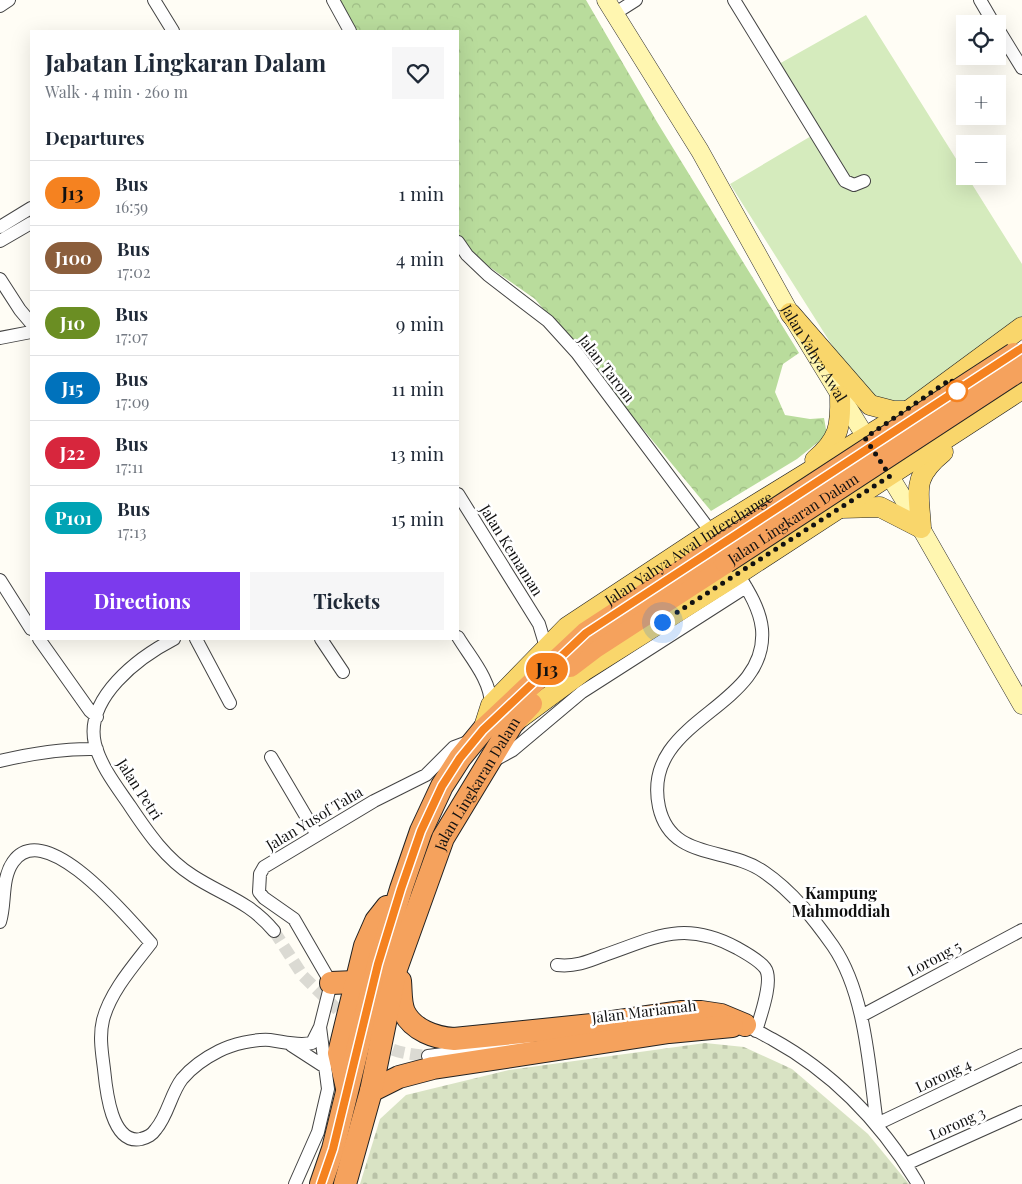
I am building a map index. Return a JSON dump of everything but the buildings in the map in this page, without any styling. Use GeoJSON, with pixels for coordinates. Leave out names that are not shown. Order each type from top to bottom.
{"type":"FeatureCollection","features":[{"type":"Feature","properties":{"kind":"highway","name":"Jalan Lingkaran Dalam"},"geometry":{"type":"LineString","coordinates":[[345,1184],[371,1092],[399,960],[443,838],[512,724],[565,670],[595,647],[728,560],[1020,360]]}},
{"type":"Feature","properties":{"kind":"highway","name":"Jalan Lingkaran Dalam"},"geometry":{"type":"LineString","coordinates":[[321,1184],[348,1094],[378,964],[401,889],[421,831],[442,786],[460,758],[480,734],[586,633],[728,560]]}},
{"type":"Feature","properties":{"kind":"highway"},"geometry":{"type":"LineString","coordinates":[[348,1094],[339,1053],[355,982],[365,946],[376,921],[401,889]]}},
{"type":"Feature","properties":{"kind":"highway"},"geometry":{"type":"LineString","coordinates":[[399,960],[404,1012],[416,1026],[439,1038],[454,1039],[592,1025],[682,1012],[721,1015],[751,1028]]}},
{"type":"Feature","properties":{"kind":"highway"},"geometry":{"type":"LineString","coordinates":[[331,983],[355,982]]}},
{"type":"Feature","properties":{"kind":"highway"},"geometry":{"type":"LineString","coordinates":[[371,1092],[399,1077],[433,1068],[669,1032],[751,1028]]}},
{"type":"Feature","properties":{"kind":"main road","name":"Jalan Yahya Awal"},"geometry":{"type":"LineString","coordinates":[[610,7],[700,151],[790,313],[921,528],[1022,705]]}},
{"type":"Feature","properties":{"kind":"main road"},"geometry":{"type":"LineString","coordinates":[[790,313],[870,405],[893,411],[908,411]]}},
{"type":"Feature","properties":{"kind":"main road","name":"Jalan Yahya Awal Interchange"},"geometry":{"type":"LineString","coordinates":[[728,560],[781,488],[908,411],[1022,327]]}},
{"type":"Feature","properties":{"kind":"main road"},"geometry":{"type":"LineString","coordinates":[[834,510],[856,506],[880,507],[921,528],[919,482],[927,465],[1016,393]]}},
{"type":"Feature","properties":{"kind":"main road","name":"Jalan Yahya Awal Interchange"},"geometry":{"type":"LineString","coordinates":[[480,734],[491,705],[511,682],[567,627],[728,560],[834,510],[890,476],[1016,393]]}},
{"type":"Feature","properties":{"kind":"main road"},"geometry":{"type":"LineString","coordinates":[[781,488],[829,448],[839,426],[840,396]]}},
{"type":"Feature","properties":{"kind":"main road"},"geometry":{"type":"LineString","coordinates":[[826,462],[837,460],[853,466],[862,481],[862,487],[857,496]]}},
{"type":"Feature","properties":{"kind":"street"},"geometry":{"type":"LineString","coordinates":[[0,6],[9,0]]}},
{"type":"Feature","properties":{"kind":"street"},"geometry":{"type":"LineString","coordinates":[[154,0],[172,30]]}},
{"type":"Feature","properties":{"kind":"street"},"geometry":{"type":"LineString","coordinates":[[333,0],[349,30]]}},
{"type":"Feature","properties":{"kind":"street"},"geometry":{"type":"LineString","coordinates":[[610,7],[636,0]]}},
{"type":"Feature","properties":{"kind":"street"},"geometry":{"type":"LineString","coordinates":[[734,0],[845,181],[854,185],[864,181]]}},
{"type":"Feature","properties":{"kind":"street"},"geometry":{"type":"LineString","coordinates":[[980,0],[989,15]]}},
{"type":"Feature","properties":{"kind":"street"},"geometry":{"type":"LineString","coordinates":[[1006,42],[1022,68]]}},
{"type":"Feature","properties":{"kind":"street"},"geometry":{"type":"LineString","coordinates":[[0,227],[30,209]]}},
{"type":"Feature","properties":{"kind":"street"},"geometry":{"type":"LineString","coordinates":[[0,241],[30,223]]}},
{"type":"Feature","properties":{"kind":"street","name":"Jalan Tarom"},"geometry":{"type":"LineString","coordinates":[[459,244],[467,256],[488,275],[548,321],[577,353],[728,560],[758,612],[762,627],[762,644],[753,669],[739,688],[680,736],[669,750],[661,767],[658,785],[658,804],[662,822],[670,834],[681,843],[748,863],[764,872],[782,886],[806,910],[835,948],[847,972],[860,1016],[877,1124]]}},
{"type":"Feature","properties":{"kind":"street"},"geometry":{"type":"LineString","coordinates":[[0,279],[30,322]]}},
{"type":"Feature","properties":{"kind":"street"},"geometry":{"type":"LineString","coordinates":[[0,338],[30,332]]}},
{"type":"Feature","properties":{"kind":"street","name":"Jalan Kemaman"},"geometry":{"type":"LineString","coordinates":[[459,496],[539,624],[546,647]]}},
{"type":"Feature","properties":{"kind":"street"},"geometry":{"type":"LineString","coordinates":[[487,764],[514,750],[582,692],[728,560]]}},
{"type":"Feature","properties":{"kind":"street"},"geometry":{"type":"LineString","coordinates":[[0,580],[30,627]]}},
{"type":"Feature","properties":{"kind":"street"},"geometry":{"type":"LineString","coordinates":[[539,624],[551,628],[567,627]]}},
{"type":"Feature","properties":{"kind":"street"},"geometry":{"type":"LineString","coordinates":[[459,639],[486,683],[491,694],[491,705]]}},
{"type":"Feature","properties":{"kind":"street"},"geometry":{"type":"LineString","coordinates":[[39,640],[90,711],[97,717]]}},
{"type":"Feature","properties":{"kind":"street","name":"Jalan Petri"},"geometry":{"type":"LineString","coordinates":[[173,640],[133,667],[107,691],[99,705],[95,742],[97,749],[109,775],[162,851],[193,876],[260,914],[274,931]]}},
{"type":"Feature","properties":{"kind":"street"},"geometry":{"type":"LineString","coordinates":[[197,640],[230,703]]}},
{"type":"Feature","properties":{"kind":"street"},"geometry":{"type":"LineString","coordinates":[[323,640],[343,672]]}},
{"type":"Feature","properties":{"kind":"street"},"geometry":{"type":"LineString","coordinates":[[486,683],[511,682]]}},
{"type":"Feature","properties":{"kind":"street","name":"Jalan Yusof Taha"},"geometry":{"type":"LineString","coordinates":[[331,983],[294,919],[264,898],[260,892],[258,882],[264,867],[374,801],[426,775],[454,747],[480,734]]}},
{"type":"Feature","properties":{"kind":"street"},"geometry":{"type":"LineString","coordinates":[[0,761],[25,754],[67,748],[97,749]]}},
{"type":"Feature","properties":{"kind":"street"},"geometry":{"type":"LineString","coordinates":[[271,757],[317,835]]}},
{"type":"Feature","properties":{"kind":"street"},"geometry":{"type":"LineString","coordinates":[[0,922],[8,874],[12,864],[26,850],[42,850],[73,866],[107,896],[151,943],[120,986],[104,1019],[101,1040],[111,1112],[119,1129],[126,1136],[136,1140],[148,1137],[153,1133],[181,1080],[191,1068],[204,1059],[220,1051],[250,1042],[269,1040],[289,1044],[312,1043],[320,1027],[331,983]]}},
{"type":"Feature","properties":{"kind":"street","name":"Lorong 5"},"geometry":{"type":"LineString","coordinates":[[860,1016],[1022,930]]}},
{"type":"Feature","properties":{"kind":"street"},"geometry":{"type":"LineString","coordinates":[[557,965],[584,963],[678,932],[702,934],[718,939],[742,951],[767,970],[769,976],[767,992],[751,1028]]}},
{"type":"Feature","properties":{"kind":"street","name":"Jalan Mariamah"},"geometry":{"type":"LineString","coordinates":[[428,1056],[689,1020],[751,1028],[795,1052],[829,1077],[877,1124],[918,1184]]}},
{"type":"Feature","properties":{"kind":"street"},"geometry":{"type":"LineString","coordinates":[[295,1184],[318,1132],[328,1090],[320,1027]]}},
{"type":"Feature","properties":{"kind":"street"},"geometry":{"type":"LineString","coordinates":[[289,1044],[305,1052],[325,1067]]}},
{"type":"Feature","properties":{"kind":"street","name":"Lorong 4"},"geometry":{"type":"LineString","coordinates":[[877,1124],[1022,1055]]}},
{"type":"Feature","properties":{"kind":"street","name":"Lorong 3"},"geometry":{"type":"LineString","coordinates":[[906,1164],[1022,1112]]}},
{"type":"Feature","properties":{"kind":"green space"},"geometry":{"type":"Polygon","coordinates":[[[338,0],[586,0],[657,122],[799,353],[783,364],[775,392],[785,415],[810,419],[824,418],[827,435],[797,459],[711,511],[535,299],[471,254],[459,239],[459,30],[354,30],[338,0]]]}},
{"type":"Feature","properties":{"kind":"green space"},"geometry":{"type":"Polygon","coordinates":[[[866,15],[956,159],[956,185],[973,185],[1022,264],[1022,320],[936,383],[902,402],[891,405],[875,400],[854,380],[730,184],[818,132],[770,69],[866,15]]]}},
{"type":"Feature","properties":{"kind":"green space"},"geometry":{"type":"Polygon","coordinates":[[[705,1043],[744,1047],[792,1069],[868,1134],[909,1184],[360,1184],[380,1119],[406,1095],[509,1070],[705,1043]]]}},
{"type":"Feature","properties":{"kind":"tunnel"},"geometry":{"type":"LineString","coordinates":[[274,931],[303,976],[350,1022]]}},
{"type":"Feature","properties":{"kind":"tunnel"},"geometry":{"type":"LineString","coordinates":[[377,1041],[408,1054],[428,1056]]}},
{"type":"Feature","properties":{"kind":"bus line","name":"J13"},"geometry":{"type":"LineString","coordinates":[[321,1184],[348,1094],[378,964],[421,831],[442,786],[460,758],[483,730],[586,633],[1022,348]]}},
{"type":"Feature","properties":{"kind":"district","name":"Kampung Mahmoddiah"},"geometry":{"type":"Point","coordinates":[841,901]}},
{"type":"Feature","properties":{"kind":"route"},"geometry":{"type":"LineString","coordinates":[[662,622],[834,510],[890,476],[865,438],[908,411],[951,379],[957,391]]}}]}
